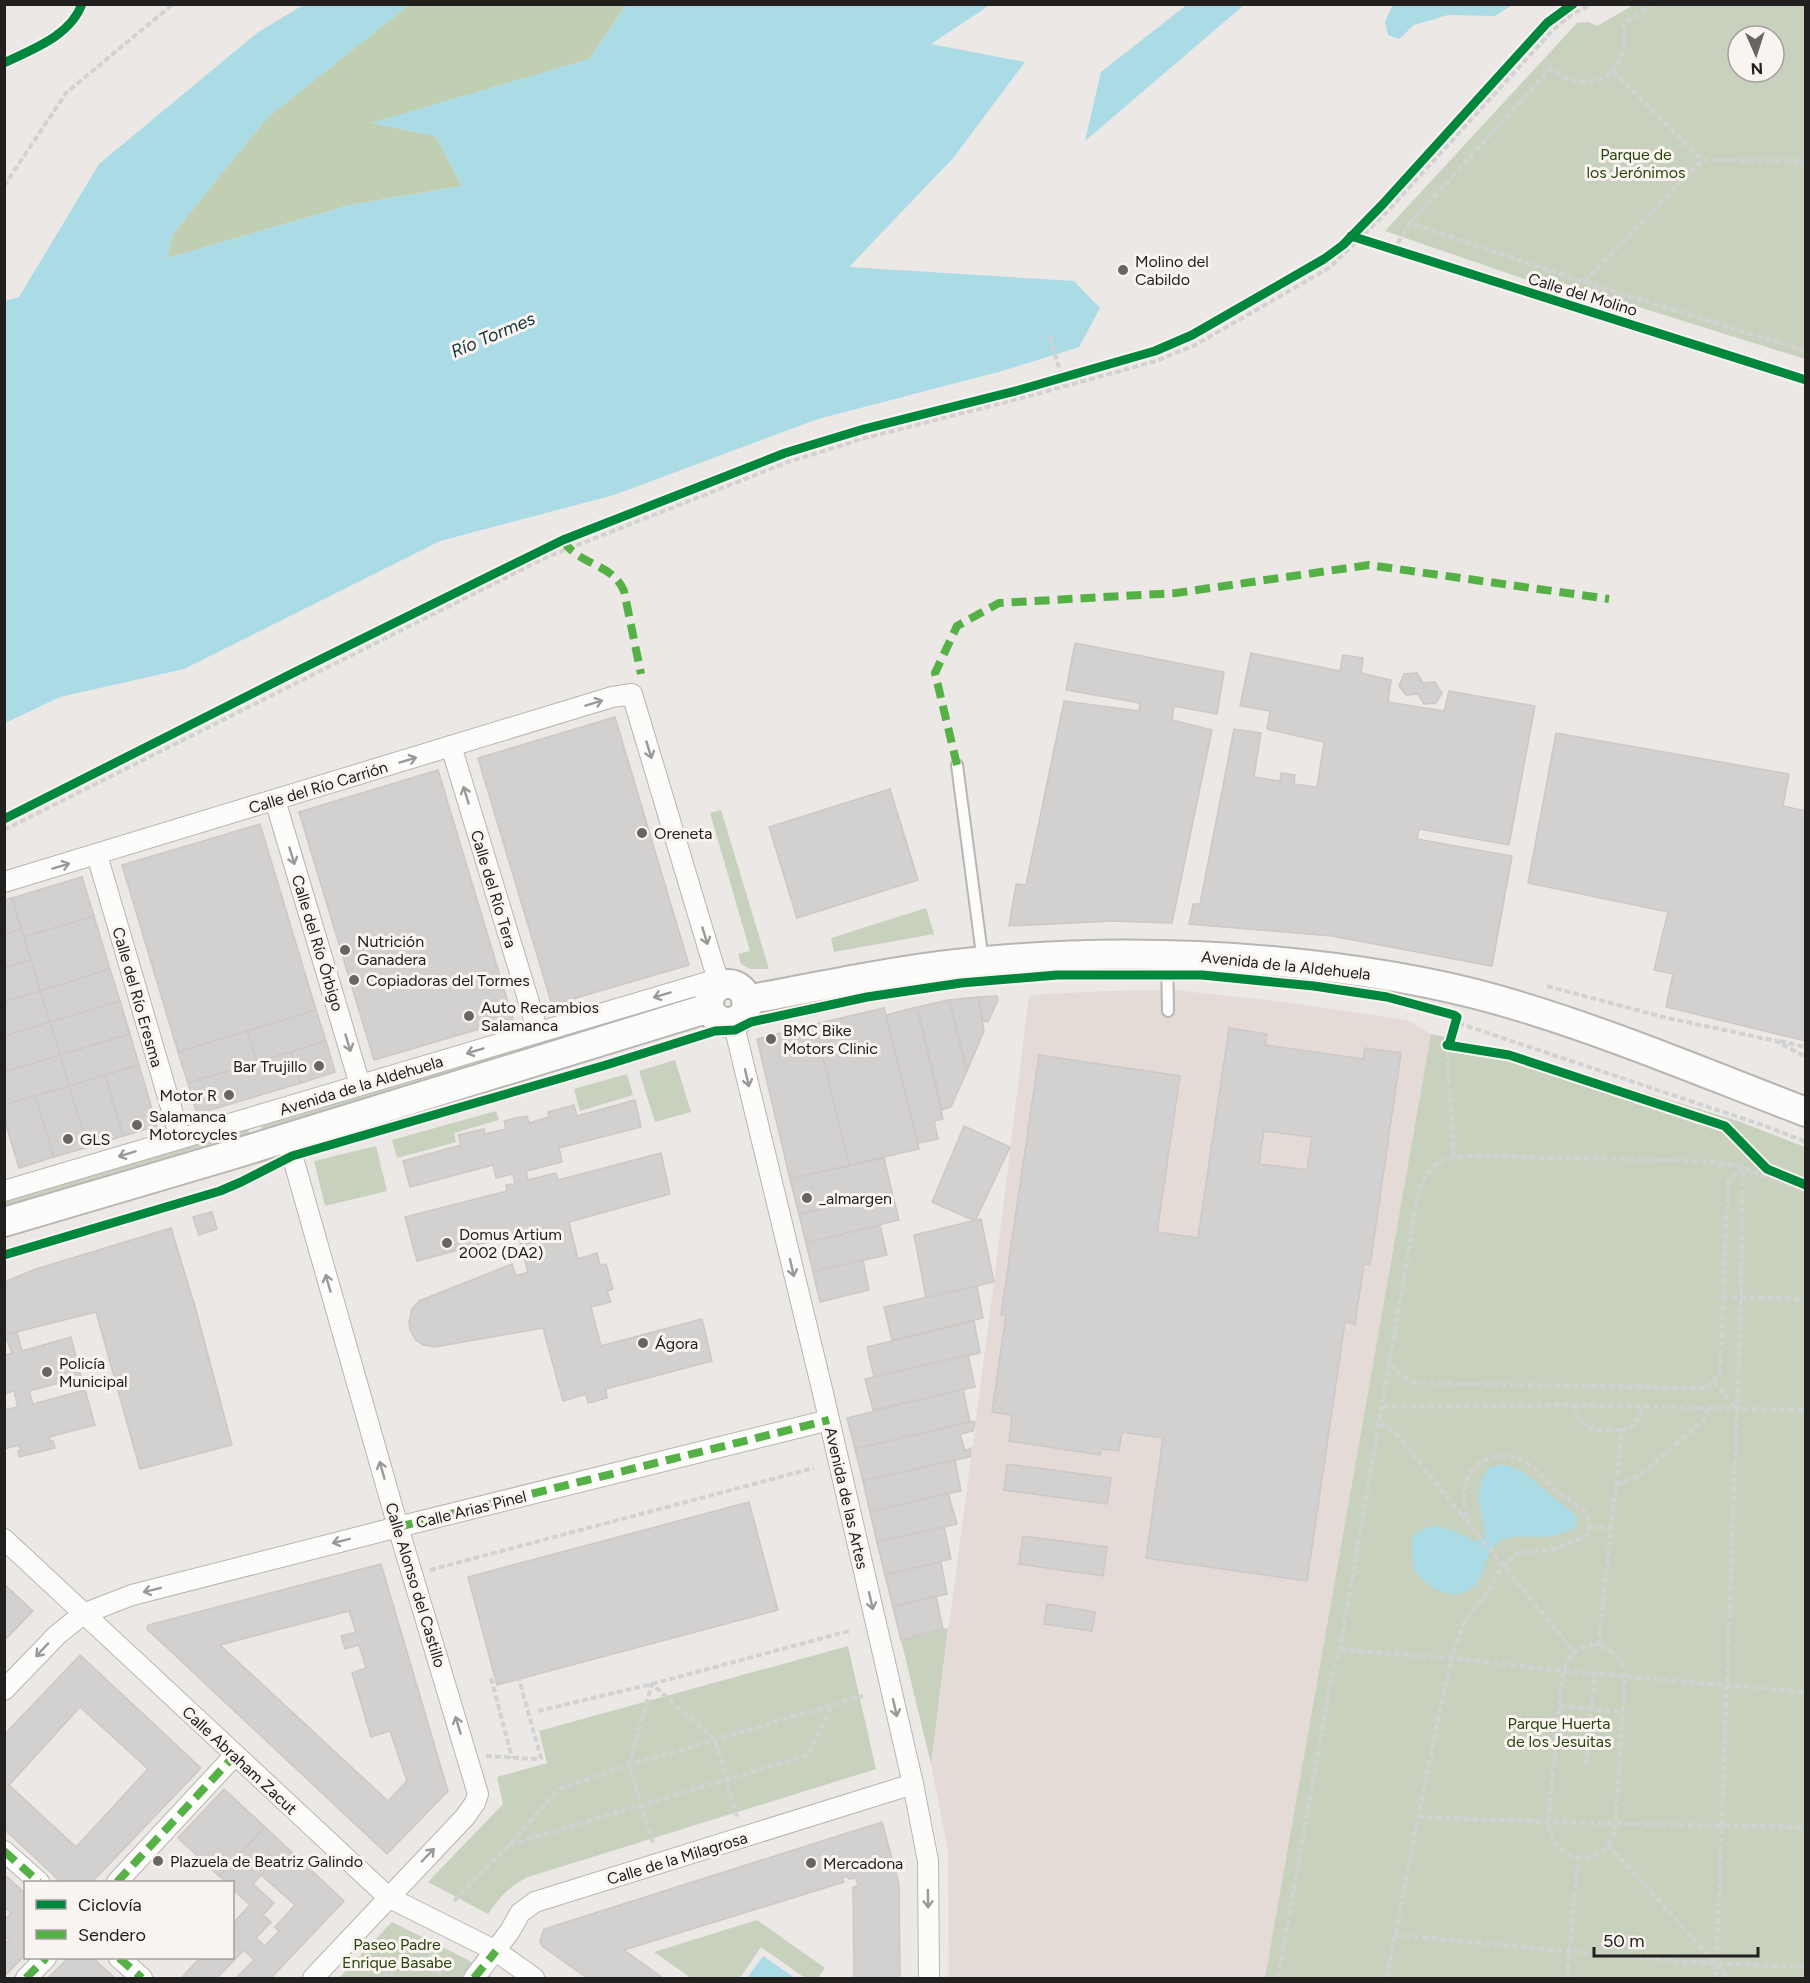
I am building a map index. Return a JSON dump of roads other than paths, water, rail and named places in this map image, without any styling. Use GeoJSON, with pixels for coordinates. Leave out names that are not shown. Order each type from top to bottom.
{"type":"FeatureCollection","features":[{"type":"Feature","properties":{"kind":"main road","name":"Avenida de la Aldehuela"},"geometry":{"type":"LineString","coordinates":[[4,1222],[287,1137],[725,999],[956,964],[1061,956],[1167,954],[1322,965],[1422,981],[1499,1000],[1632,1045],[1806,1112]]}},
{"type":"Feature","properties":{"kind":"street","name":"Calle del Río Carrión"},"geometry":{"type":"LineString","coordinates":[[4,882],[612,697],[632,694]]}},
{"type":"Feature","properties":{"kind":"street","name":"Avenida de las Artes"},"geometry":{"type":"LineString","coordinates":[[632,694],[725,999],[829,1420],[913,1784],[928,1861],[929,1978]]}},
{"type":"Feature","properties":{"kind":"street","name":"Calle del Río Tera"},"geometry":{"type":"LineString","coordinates":[[451,746],[538,1032]]}},
{"type":"Feature","properties":{"kind":"street","name":"Calle del Río Órbigo"},"geometry":{"type":"LineString","coordinates":[[275,801],[360,1085]]}},
{"type":"Feature","properties":{"kind":"street","name":"Calle del Río Eresma"},"geometry":{"type":"LineString","coordinates":[[97,855],[180,1138]]}},
{"type":"Feature","properties":{"kind":"street","name":"Avenida de la Aldehuela"},"geometry":{"type":"LineString","coordinates":[[5,1191],[538,1032],[725,999]]}},
{"type":"Feature","properties":{"kind":"street","name":"Calle Alonso del Castillo"},"geometry":{"type":"LineString","coordinates":[[287,1137],[398,1527],[478,1794],[476,1803],[465,1817],[313,1978]]}},
{"type":"Feature","properties":{"kind":"street","name":"Calle Arias Pinel"},"geometry":{"type":"LineString","coordinates":[[4,1690],[57,1635],[83,1614],[132,1595],[829,1420]]}},
{"type":"Feature","properties":{"kind":"street","name":"Calle Abraham Zacut"},"geometry":{"type":"LineString","coordinates":[[4,1539],[388,1898],[496,1951],[534,1978]]}},
{"type":"Feature","properties":{"kind":"street"},"geometry":{"type":"LineString","coordinates":[[118,1881],[235,1755]]}},
{"type":"Feature","properties":{"kind":"street","name":"Calle de la Milagrosa"},"geometry":{"type":"LineString","coordinates":[[474,1978],[496,1951],[520,1913],[535,1902],[913,1784]]}},
{"type":"Feature","properties":{"kind":"street"},"geometry":{"type":"LineString","coordinates":[[4,1851],[38,1881]]}},
{"type":"Feature","properties":{"kind":"street"},"geometry":{"type":"LineString","coordinates":[[26,1978],[45,1959]]}},
{"type":"Feature","properties":{"kind":"street"},"geometry":{"type":"LineString","coordinates":[[120,1959],[142,1978]]}},
{"type":"Feature","properties":{"kind":"lane"},"geometry":{"type":"LineString","coordinates":[[957,765],[983,962]]}},
{"type":"Feature","properties":{"kind":"lane"},"geometry":{"type":"LineString","coordinates":[[1167,954],[1168,1011]]}},
{"type":"Feature","properties":{"kind":"water"},"geometry":{"type":"Polygon","coordinates":[[[1393,4],[1512,5],[1495,16],[1448,15],[1414,25],[1399,39],[1388,35],[1385,22],[1393,4]]]}},
{"type":"Feature","properties":{"kind":"water","name":"Río Tormes"},"geometry":{"type":"Polygon","coordinates":[[[303,5],[409,5],[267,118],[173,234],[167,258],[350,205],[462,186],[435,136],[371,123],[589,59],[626,5],[990,5],[931,44],[1025,62],[954,157],[849,267],[1074,281],[1100,308],[1079,347],[1002,371],[818,419],[614,495],[440,541],[184,669],[60,697],[5,723],[5,301],[19,297],[99,164],[257,33],[303,5]]]}},
{"type":"Feature","properties":{"kind":"water"},"geometry":{"type":"Polygon","coordinates":[[[1185,5],[1244,5],[1085,141],[1101,72],[1185,5]]]}},
{"type":"Feature","properties":{"kind":"water"},"geometry":{"type":"Polygon","coordinates":[[[1496,1465],[1511,1466],[1522,1471],[1576,1516],[1577,1526],[1550,1536],[1506,1538],[1491,1550],[1480,1577],[1470,1589],[1454,1594],[1438,1590],[1423,1580],[1414,1566],[1412,1538],[1426,1528],[1442,1527],[1473,1541],[1484,1539],[1479,1500],[1480,1486],[1488,1468],[1496,1465]]]}},
{"type":"Feature","properties":{"kind":"water"},"geometry":{"type":"Polygon","coordinates":[[[763,1956],[795,1978],[747,1978],[763,1956]]]}},
{"type":"Feature","properties":{"kind":"place","name":"Molino del Cabildo"},"geometry":{"type":"Point","coordinates":[1123,270]}},
{"type":"Feature","properties":{"kind":"place","name":"Oreneta"},"geometry":{"type":"Point","coordinates":[642,833]}},
{"type":"Feature","properties":{"kind":"place","name":"Nutrición Ganadera"},"geometry":{"type":"Point","coordinates":[345,950]}},
{"type":"Feature","properties":{"kind":"place","name":"Copiadoras del Tormes"},"geometry":{"type":"Point","coordinates":[354,980]}},
{"type":"Feature","properties":{"kind":"place","name":"Auto Recambios Salamanca"},"geometry":{"type":"Point","coordinates":[469,1016]}},
{"type":"Feature","properties":{"kind":"place","name":"BMC Bike Motors Clinic"},"geometry":{"type":"Point","coordinates":[771,1039]}},
{"type":"Feature","properties":{"kind":"place","name":"Bar Trujillo"},"geometry":{"type":"Point","coordinates":[319,1066]}},
{"type":"Feature","properties":{"kind":"place","name":"Motor R"},"geometry":{"type":"Point","coordinates":[229,1095]}},
{"type":"Feature","properties":{"kind":"place","name":"Salamanca Motorcycles"},"geometry":{"type":"Point","coordinates":[137,1125]}},
{"type":"Feature","properties":{"kind":"place","name":"GLS"},"geometry":{"type":"Point","coordinates":[68,1139]}},
{"type":"Feature","properties":{"kind":"place","name":"_almargen"},"geometry":{"type":"Point","coordinates":[807,1198]}},
{"type":"Feature","properties":{"kind":"place","name":"Domus Artium 2002 (DA2)"},"geometry":{"type":"Point","coordinates":[447,1243]}},
{"type":"Feature","properties":{"kind":"place","name":"Ágora"},"geometry":{"type":"Point","coordinates":[643,1343]}},
{"type":"Feature","properties":{"kind":"place","name":"Policía Municipal"},"geometry":{"type":"Point","coordinates":[47,1372]}},
{"type":"Feature","properties":{"kind":"place","name":"Plazuela de Beatriz Galindo"},"geometry":{"type":"Point","coordinates":[158,1861]}},
{"type":"Feature","properties":{"kind":"place","name":"Mercadona"},"geometry":{"type":"Point","coordinates":[811,1863]}},
{"type":"Feature","properties":{"kind":"park label","name":"Parque de los Jerónimos"},"geometry":{"type":"Point","coordinates":[1636,163]}},
{"type":"Feature","properties":{"kind":"park label","name":"Parque Huerta de los Jesuitas"},"geometry":{"type":"Point","coordinates":[1559,1732]}},
{"type":"Feature","properties":{"kind":"park label","name":"Paseo Padre Enrique Basabe"},"geometry":{"type":"Point","coordinates":[397,1953]}}]}
